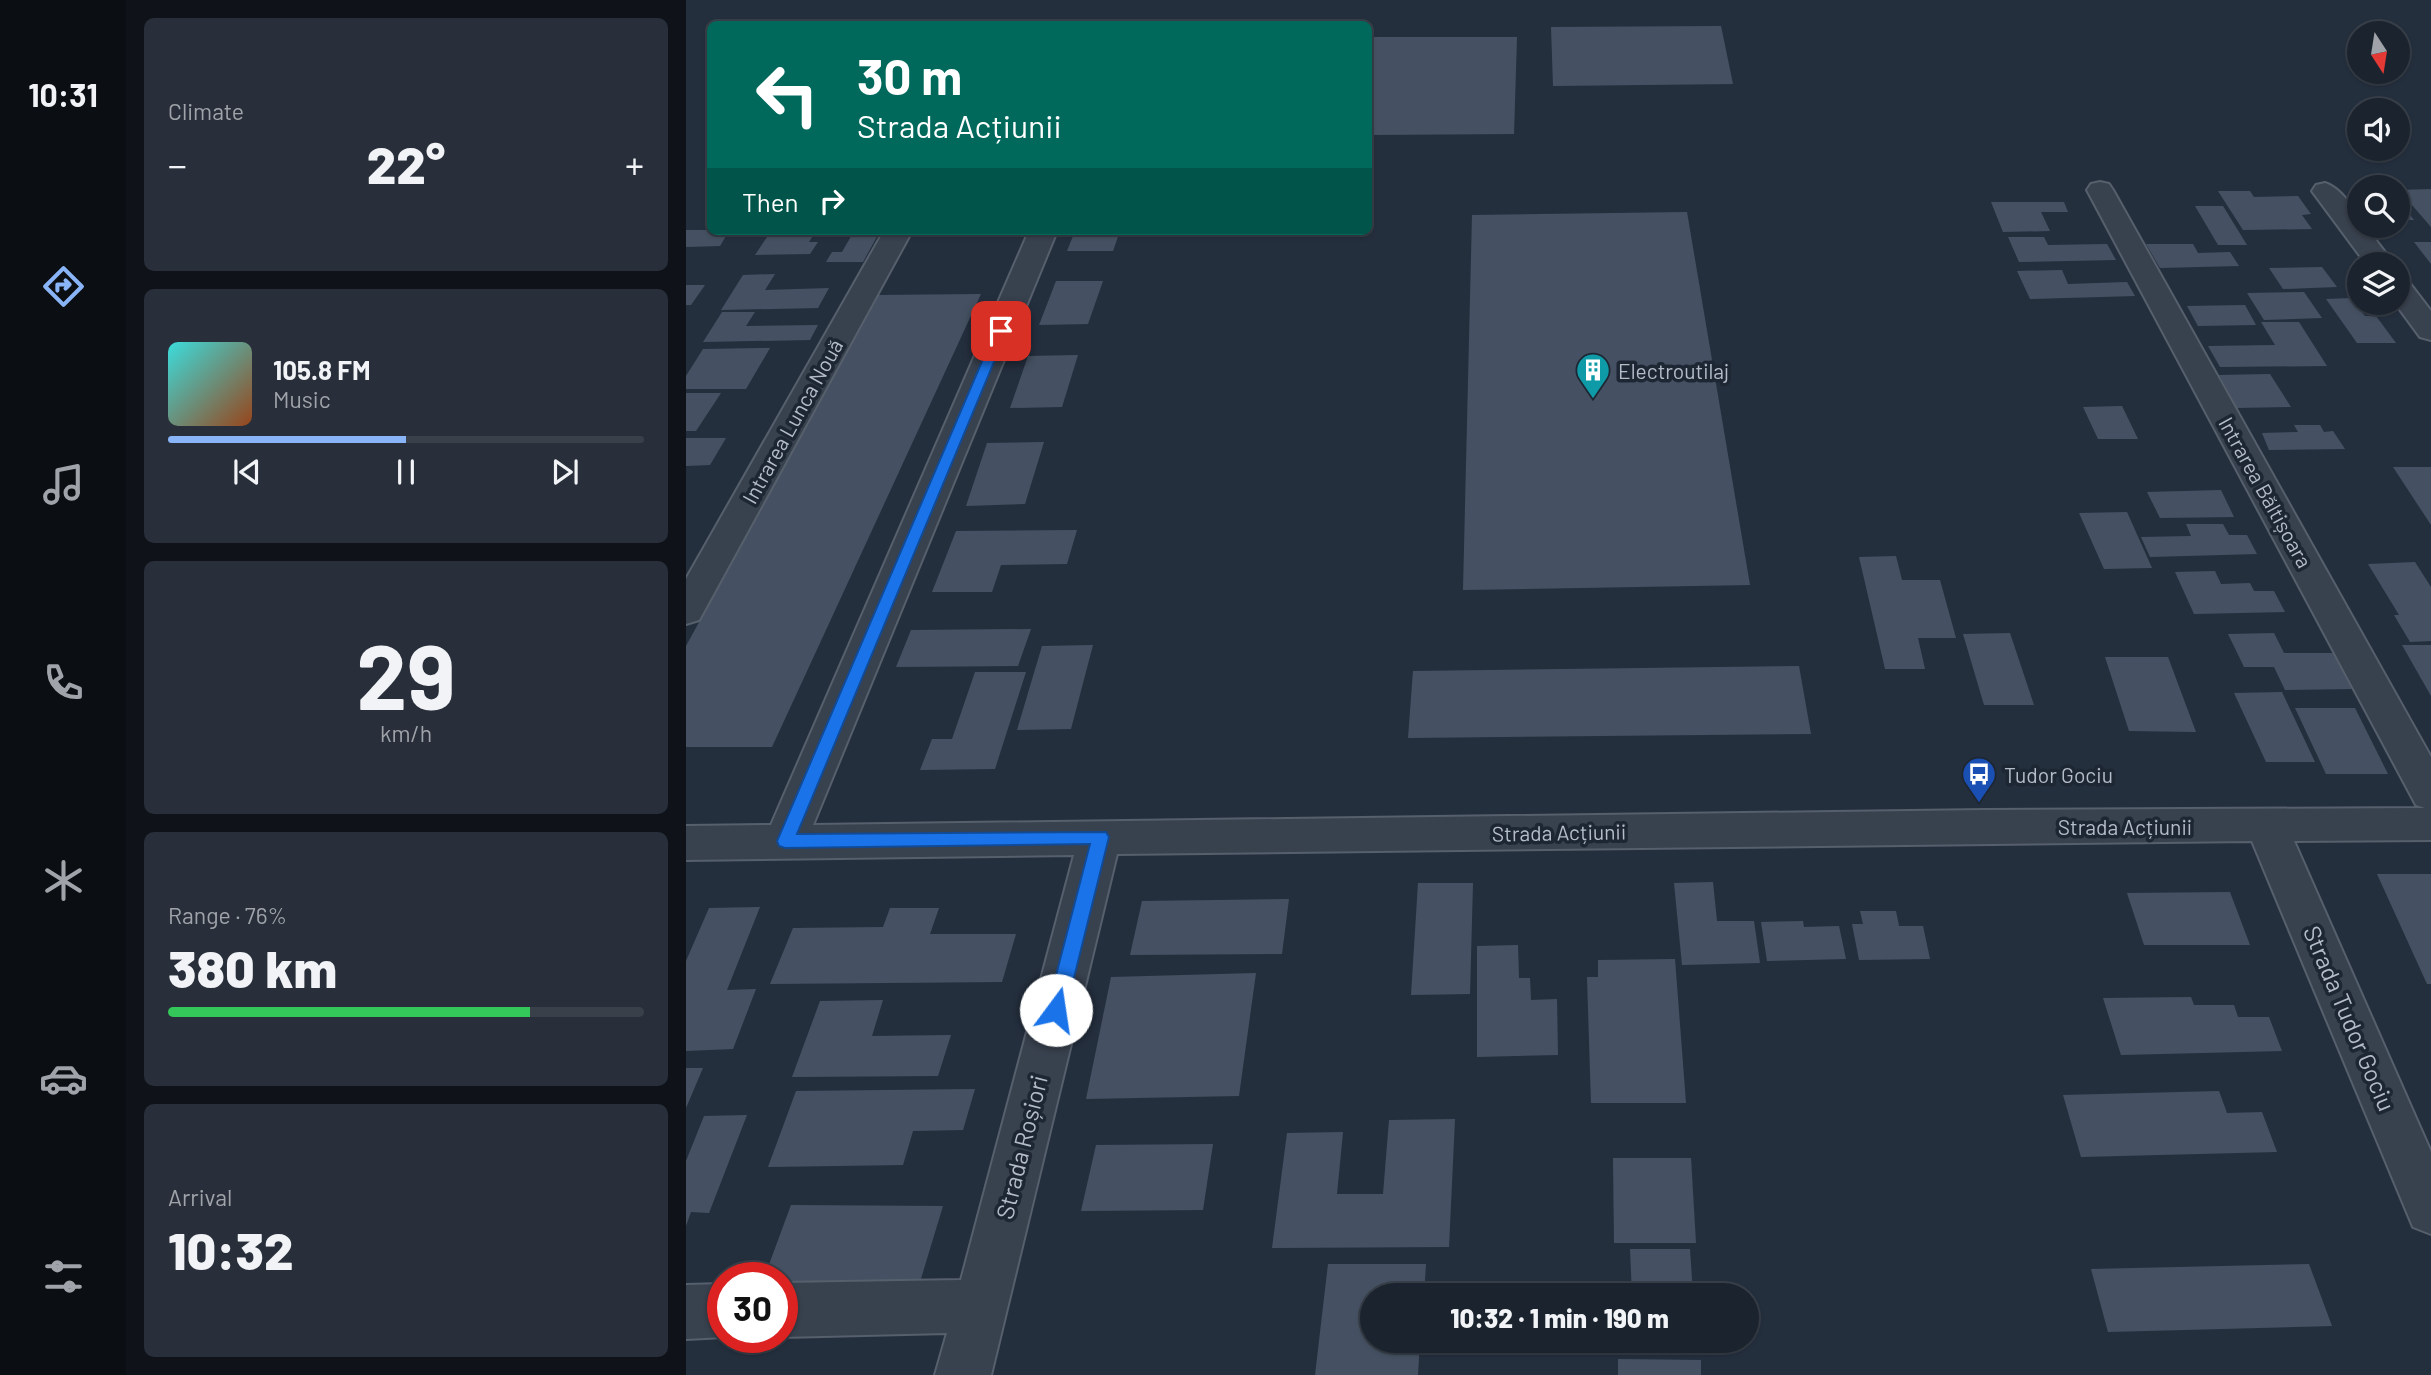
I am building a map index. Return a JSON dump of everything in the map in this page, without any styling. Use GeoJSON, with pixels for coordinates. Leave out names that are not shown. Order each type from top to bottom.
{"type":"FeatureCollection","features":[{"type":"Feature","properties":{"kind":"street","name":"Intrarea Băltișoara"},"geometry":{"type":"LineString","coordinates":[[2100,190],[2431,794]]}},
{"type":"Feature","properties":{"kind":"street"},"geometry":{"type":"LineString","coordinates":[[2325,191],[2371,252]]}},
{"type":"Feature","properties":{"kind":"street","name":"Intrarea Lunca Nouă"},"geometry":{"type":"LineString","coordinates":[[686,611],[896,235]]}},
{"type":"Feature","properties":{"kind":"street"},"geometry":{"type":"LineString","coordinates":[[785,841],[1041,235]]}},
{"type":"Feature","properties":{"kind":"street"},"geometry":{"type":"LineString","coordinates":[[2410,303],[2431,331]]}},
{"type":"Feature","properties":{"kind":"street","name":"Strada Acțiunii"},"geometry":{"type":"LineString","coordinates":[[686,843],[1984,826],[2267,827],[2431,824]]}},
{"type":"Feature","properties":{"kind":"street","name":"Strada Tudor Gociu"},"geometry":{"type":"LineString","coordinates":[[2267,827],[2431,1210]]}},
{"type":"Feature","properties":{"kind":"street","name":"Strada Roșiori"},"geometry":{"type":"LineString","coordinates":[[963,1375],[1100,837]]}},
{"type":"Feature","properties":{"kind":"street"},"geometry":{"type":"LineString","coordinates":[[798,1310],[981,1306]]}},
{"type":"Feature","properties":{"kind":"street"},"geometry":{"type":"LineString","coordinates":[[686,1312],[707,1311]]}},
{"type":"Feature","properties":{"kind":"building"},"geometry":{"type":"Polygon","coordinates":[[[1721,26],[1733,84],[1553,86],[1551,27],[1721,26]]]}},
{"type":"Feature","properties":{"kind":"building"},"geometry":{"type":"Polygon","coordinates":[[[1372,37],[1517,37],[1514,134],[1372,135],[1372,37]]]}},
{"type":"Feature","properties":{"kind":"building"},"geometry":{"type":"Polygon","coordinates":[[[2431,189],[2431,227],[2410,203],[2410,190],[2431,189]]]}},
{"type":"Feature","properties":{"kind":"building"},"geometry":{"type":"Polygon","coordinates":[[[2218,191],[2250,191],[2254,197],[2298,196],[2311,214],[2302,215],[2312,229],[2243,230],[2218,191]]]}},
{"type":"Feature","properties":{"kind":"building"},"geometry":{"type":"Polygon","coordinates":[[[1991,202],[2064,202],[2068,212],[2041,212],[2050,231],[2003,232],[1991,202]]]}},
{"type":"Feature","properties":{"kind":"building"},"geometry":{"type":"Polygon","coordinates":[[[2195,206],[2223,206],[2247,245],[2218,245],[2195,206]]]}},
{"type":"Feature","properties":{"kind":"building","name":"Electroutilaj"},"geometry":{"type":"Polygon","coordinates":[[[1687,212],[1750,585],[1463,590],[1472,215],[1687,212]]]}},
{"type":"Feature","properties":{"kind":"building"},"geometry":{"type":"Polygon","coordinates":[[[686,230],[707,230],[707,235],[727,235],[720,246],[686,247],[686,230]]]}},
{"type":"Feature","properties":{"kind":"building"},"geometry":{"type":"Polygon","coordinates":[[[768,235],[813,235],[809,242],[818,242],[810,254],[755,255],[768,235]]]}},
{"type":"Feature","properties":{"kind":"building"},"geometry":{"type":"Polygon","coordinates":[[[852,235],[878,235],[863,262],[826,262],[832,252],[842,252],[852,235]]]}},
{"type":"Feature","properties":{"kind":"building"},"geometry":{"type":"Polygon","coordinates":[[[1073,235],[1119,235],[1113,251],[1067,251],[1073,235]]]}},
{"type":"Feature","properties":{"kind":"building"},"geometry":{"type":"Polygon","coordinates":[[[2008,237],[2044,237],[2048,245],[2107,244],[2116,260],[2019,262],[2008,237]]]}},
{"type":"Feature","properties":{"kind":"building"},"geometry":{"type":"Polygon","coordinates":[[[2414,242],[2431,242],[2431,264],[2414,242]]]}},
{"type":"Feature","properties":{"kind":"building"},"geometry":{"type":"Polygon","coordinates":[[[2146,244],[2193,244],[2198,253],[2230,252],[2239,266],[2160,268],[2146,244]]]}},
{"type":"Feature","properties":{"kind":"building"},"geometry":{"type":"Polygon","coordinates":[[[2322,267],[2337,287],[2283,289],[2269,268],[2322,267]]]}},
{"type":"Feature","properties":{"kind":"building"},"geometry":{"type":"Polygon","coordinates":[[[2062,270],[2068,284],[2127,282],[2135,296],[2030,299],[2017,271],[2062,270]]]}},
{"type":"Feature","properties":{"kind":"building"},"geometry":{"type":"Polygon","coordinates":[[[775,274],[765,290],[829,288],[818,308],[721,310],[743,275],[775,274]]]}},
{"type":"Feature","properties":{"kind":"building"},"geometry":{"type":"Polygon","coordinates":[[[1056,281],[1103,281],[1088,324],[1039,325],[1056,281]]]}},
{"type":"Feature","properties":{"kind":"building"},"geometry":{"type":"Polygon","coordinates":[[[686,285],[705,285],[691,305],[686,305],[686,285]]]}},
{"type":"Feature","properties":{"kind":"building"},"geometry":{"type":"Polygon","coordinates":[[[2304,292],[2322,318],[2264,320],[2247,293],[2304,292]]]}},
{"type":"Feature","properties":{"kind":"building"},"geometry":{"type":"Polygon","coordinates":[[[981,294],[772,747],[686,747],[686,646],[878,295],[981,294]]]}},
{"type":"Feature","properties":{"kind":"building"},"geometry":{"type":"Polygon","coordinates":[[[2347,298],[2347,315],[2376,316],[2396,343],[2357,343],[2326,299],[2347,298]]]}},
{"type":"Feature","properties":{"kind":"building"},"geometry":{"type":"Polygon","coordinates":[[[2245,305],[2256,325],[2198,326],[2187,306],[2245,305]]]}},
{"type":"Feature","properties":{"kind":"building"},"geometry":{"type":"Polygon","coordinates":[[[722,312],[755,312],[746,326],[818,325],[810,340],[703,342],[722,312]]]}},
{"type":"Feature","properties":{"kind":"building"},"geometry":{"type":"Polygon","coordinates":[[[2261,322],[2299,322],[2327,366],[2220,367],[2208,346],[2275,345],[2261,322]]]}},
{"type":"Feature","properties":{"kind":"building"},"geometry":{"type":"Polygon","coordinates":[[[770,348],[746,389],[686,389],[686,376],[703,349],[770,348]]]}},
{"type":"Feature","properties":{"kind":"building"},"geometry":{"type":"Polygon","coordinates":[[[1078,355],[1062,407],[1010,408],[1028,356],[1078,355]]]}},
{"type":"Feature","properties":{"kind":"building"},"geometry":{"type":"Polygon","coordinates":[[[2270,374],[2291,407],[2237,408],[2219,375],[2270,374]]]}},
{"type":"Feature","properties":{"kind":"building"},"geometry":{"type":"Polygon","coordinates":[[[686,393],[721,393],[696,431],[686,431],[686,393]]]}},
{"type":"Feature","properties":{"kind":"building"},"geometry":{"type":"Polygon","coordinates":[[[2122,406],[2138,439],[2098,439],[2083,407],[2122,406]]]}},
{"type":"Feature","properties":{"kind":"building"},"geometry":{"type":"Polygon","coordinates":[[[2294,425],[2320,425],[2324,432],[2333,431],[2345,449],[2269,450],[2262,433],[2298,432],[2294,425]]]}},
{"type":"Feature","properties":{"kind":"building"},"geometry":{"type":"Polygon","coordinates":[[[686,438],[726,438],[710,465],[686,466],[686,438]]]}},
{"type":"Feature","properties":{"kind":"building"},"geometry":{"type":"Polygon","coordinates":[[[1044,442],[1025,504],[966,506],[987,443],[1044,442]]]}},
{"type":"Feature","properties":{"kind":"building"},"geometry":{"type":"Polygon","coordinates":[[[2393,467],[2431,467],[2431,525],[2393,467]]]}},
{"type":"Feature","properties":{"kind":"building"},"geometry":{"type":"Polygon","coordinates":[[[2221,490],[2234,517],[2160,518],[2147,492],[2221,490]]]}},
{"type":"Feature","properties":{"kind":"building"},"geometry":{"type":"Polygon","coordinates":[[[2127,512],[2152,568],[2104,569],[2079,513],[2127,512]]]}},
{"type":"Feature","properties":{"kind":"building"},"geometry":{"type":"Polygon","coordinates":[[[2186,524],[2223,524],[2229,535],[2247,535],[2257,554],[2150,557],[2141,537],[2191,536],[2186,524]]]}},
{"type":"Feature","properties":{"kind":"building"},"geometry":{"type":"Polygon","coordinates":[[[1077,530],[1067,564],[1001,565],[992,592],[932,592],[956,531],[1077,530]]]}},
{"type":"Feature","properties":{"kind":"building"},"geometry":{"type":"Polygon","coordinates":[[[1896,556],[1902,580],[1940,580],[1956,638],[1918,638],[1925,669],[1885,669],[1859,557],[1896,556]]]}},
{"type":"Feature","properties":{"kind":"building"},"geometry":{"type":"Polygon","coordinates":[[[2415,562],[2431,587],[2431,641],[2410,642],[2394,615],[2399,615],[2368,564],[2415,562]]]}},
{"type":"Feature","properties":{"kind":"building"},"geometry":{"type":"Polygon","coordinates":[[[2215,571],[2221,584],[2250,583],[2254,591],[2274,591],[2285,612],[2194,614],[2175,572],[2215,571]]]}},
{"type":"Feature","properties":{"kind":"building"},"geometry":{"type":"Polygon","coordinates":[[[1031,629],[1018,666],[896,667],[911,630],[1031,629]]]}},
{"type":"Feature","properties":{"kind":"building"},"geometry":{"type":"Polygon","coordinates":[[[2010,633],[2034,705],[1984,705],[1963,634],[2010,633]]]}},
{"type":"Feature","properties":{"kind":"building"},"geometry":{"type":"Polygon","coordinates":[[[2274,633],[2284,653],[2333,653],[2352,689],[2285,690],[2274,667],[2244,667],[2228,634],[2274,633]]]}},
{"type":"Feature","properties":{"kind":"building"},"geometry":{"type":"Polygon","coordinates":[[[1093,645],[1071,729],[1017,730],[1042,646],[1093,645]]]}},
{"type":"Feature","properties":{"kind":"building"},"geometry":{"type":"Polygon","coordinates":[[[2402,645],[2431,645],[2431,696],[2402,645]]]}},
{"type":"Feature","properties":{"kind":"building"},"geometry":{"type":"Polygon","coordinates":[[[2105,657],[2168,657],[2196,732],[2129,731],[2105,657]]]}},
{"type":"Feature","properties":{"kind":"building"},"geometry":{"type":"Polygon","coordinates":[[[1799,666],[1811,734],[1408,738],[1413,671],[1799,666]]]}},
{"type":"Feature","properties":{"kind":"building"},"geometry":{"type":"Polygon","coordinates":[[[975,672],[1026,672],[995,769],[920,770],[932,739],[952,739],[975,672]]]}},
{"type":"Feature","properties":{"kind":"building"},"geometry":{"type":"Polygon","coordinates":[[[2282,692],[2315,762],[2266,762],[2234,693],[2282,692]]]}},
{"type":"Feature","properties":{"kind":"building"},"geometry":{"type":"Polygon","coordinates":[[[2295,708],[2355,708],[2388,774],[2326,774],[2295,708]]]}},
{"type":"Feature","properties":{"kind":"building"},"geometry":{"type":"Polygon","coordinates":[[[2377,874],[2431,874],[2431,984],[2427,984],[2377,874]]]}},
{"type":"Feature","properties":{"kind":"building"},"geometry":{"type":"Polygon","coordinates":[[[1713,882],[1717,921],[1754,921],[1760,963],[1682,965],[1674,883],[1713,882]]]}},
{"type":"Feature","properties":{"kind":"building"},"geometry":{"type":"Polygon","coordinates":[[[1418,883],[1473,883],[1470,994],[1411,995],[1418,883]]]}},
{"type":"Feature","properties":{"kind":"building"},"geometry":{"type":"Polygon","coordinates":[[[2230,892],[2250,945],[2144,945],[2127,893],[2230,892]]]}},
{"type":"Feature","properties":{"kind":"building"},"geometry":{"type":"Polygon","coordinates":[[[1289,899],[1282,954],[1130,955],[1142,901],[1289,899]]]}},
{"type":"Feature","properties":{"kind":"building"},"geometry":{"type":"Polygon","coordinates":[[[760,907],[727,990],[756,989],[733,1049],[686,1051],[686,961],[709,908],[760,907]]]}},
{"type":"Feature","properties":{"kind":"building"},"geometry":{"type":"Polygon","coordinates":[[[890,908],[939,908],[930,934],[1016,934],[1002,982],[770,984],[793,928],[883,927],[890,908]]]}},
{"type":"Feature","properties":{"kind":"building"},"geometry":{"type":"Polygon","coordinates":[[[1860,911],[1896,911],[1899,926],[1923,926],[1930,959],[1859,960],[1852,924],[1863,924],[1860,911]]]}},
{"type":"Feature","properties":{"kind":"building"},"geometry":{"type":"Polygon","coordinates":[[[1803,921],[1804,927],[1839,926],[1846,959],[1767,961],[1761,922],[1803,921]]]}},
{"type":"Feature","properties":{"kind":"building"},"geometry":{"type":"Polygon","coordinates":[[[1518,945],[1519,978],[1530,978],[1531,1000],[1557,999],[1558,1055],[1477,1057],[1477,946],[1518,945]]]}},
{"type":"Feature","properties":{"kind":"building"},"geometry":{"type":"Polygon","coordinates":[[[1675,959],[1686,1103],[1591,1103],[1587,977],[1598,977],[1598,960],[1675,959]]]}},
{"type":"Feature","properties":{"kind":"building"},"geometry":{"type":"Polygon","coordinates":[[[1256,973],[1239,1096],[1086,1099],[1111,977],[1256,973]]]}},
{"type":"Feature","properties":{"kind":"building"},"geometry":{"type":"Polygon","coordinates":[[[2191,997],[2194,1005],[2234,1005],[2238,1017],[2269,1017],[2282,1051],[2121,1055],[2103,998],[2191,997]]]}},
{"type":"Feature","properties":{"kind":"building"},"geometry":{"type":"Polygon","coordinates":[[[883,1000],[872,1036],[951,1035],[938,1076],[792,1077],[820,1001],[883,1000]]]}},
{"type":"Feature","properties":{"kind":"building"},"geometry":{"type":"Polygon","coordinates":[[[686,1068],[703,1068],[686,1108],[686,1068]]]}},
{"type":"Feature","properties":{"kind":"building"},"geometry":{"type":"Polygon","coordinates":[[[975,1089],[963,1130],[913,1131],[903,1165],[768,1167],[796,1091],[975,1089]]]}},
{"type":"Feature","properties":{"kind":"building"},"geometry":{"type":"Polygon","coordinates":[[[2219,1091],[2227,1113],[2262,1112],[2277,1152],[2081,1157],[2063,1095],[2219,1091]]]}},
{"type":"Feature","properties":{"kind":"building"},"geometry":{"type":"Polygon","coordinates":[[[747,1115],[709,1213],[691,1212],[686,1226],[686,1161],[704,1116],[747,1115]]]}},
{"type":"Feature","properties":{"kind":"building"},"geometry":{"type":"Polygon","coordinates":[[[1455,1119],[1449,1247],[1272,1248],[1287,1133],[1343,1132],[1337,1194],[1383,1194],[1389,1120],[1455,1119]]]}},
{"type":"Feature","properties":{"kind":"building"},"geometry":{"type":"Polygon","coordinates":[[[1213,1144],[1203,1210],[1081,1211],[1096,1145],[1213,1144]]]}},
{"type":"Feature","properties":{"kind":"building"},"geometry":{"type":"Polygon","coordinates":[[[1613,1158],[1691,1158],[1696,1243],[1614,1243],[1613,1158]]]}},
{"type":"Feature","properties":{"kind":"building"},"geometry":{"type":"Polygon","coordinates":[[[791,1205],[943,1206],[920,1282],[798,1281],[798,1262],[770,1262],[791,1205]]]}},
{"type":"Feature","properties":{"kind":"building"},"geometry":{"type":"Polygon","coordinates":[[[1630,1249],[1690,1249],[1692,1283],[1631,1283],[1630,1249]]]}},
{"type":"Feature","properties":{"kind":"building"},"geometry":{"type":"Polygon","coordinates":[[[1328,1264],[1426,1264],[1425,1283],[1360,1283],[1360,1353],[1419,1353],[1418,1375],[1315,1375],[1328,1264]]]}},
{"type":"Feature","properties":{"kind":"building"},"geometry":{"type":"Polygon","coordinates":[[[2309,1264],[2332,1326],[2108,1332],[2091,1269],[2309,1264]]]}},
{"type":"Feature","properties":{"kind":"building"},"geometry":{"type":"Polygon","coordinates":[[[1618,1359],[1701,1360],[1701,1375],[1618,1375],[1618,1359]]]}},
{"type":"Feature","properties":{"kind":"place","name":"Electroutilaj"},"geometry":{"type":"Point","coordinates":[1593,400]}},
{"type":"Feature","properties":{"kind":"place","name":"Tudor Gociu"},"geometry":{"type":"Point","coordinates":[1979,804]}},
{"type":"Feature","properties":{"kind":"route"},"geometry":{"type":"LineString","coordinates":[[1001,331],[785,841],[1100,837],[1056,1010]]}}]}
